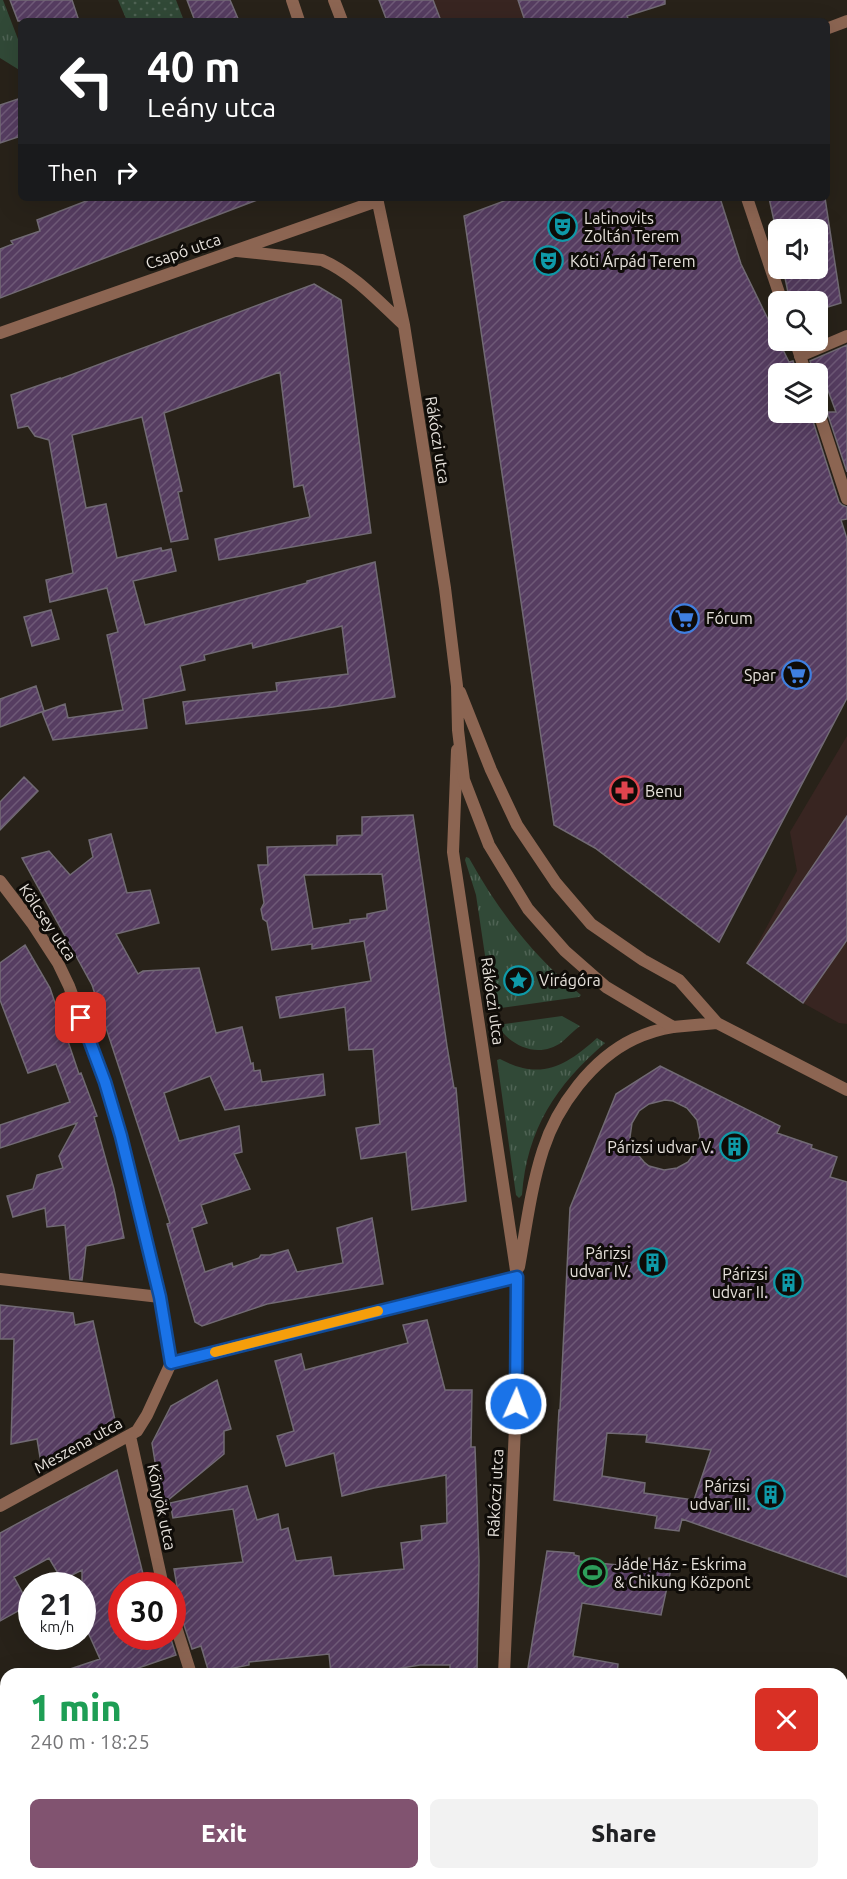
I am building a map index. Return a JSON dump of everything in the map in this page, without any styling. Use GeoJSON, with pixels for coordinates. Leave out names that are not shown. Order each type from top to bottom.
{"type":"FeatureCollection","features":[{"type":"Feature","properties":{"kind":"street"},"geometry":{"type":"LineString","coordinates":[[292,0],[298,18]]}},
{"type":"Feature","properties":{"kind":"street"},"geometry":{"type":"LineString","coordinates":[[334,0],[341,18]]}},
{"type":"Feature","properties":{"kind":"street"},"geometry":{"type":"LineString","coordinates":[[830,27],[847,21]]}},
{"type":"Feature","properties":{"kind":"street","name":"Csapó utca"},"geometry":{"type":"LineString","coordinates":[[0,333],[371,201]]}},
{"type":"Feature","properties":{"kind":"street","name":"Rákóczi utca"},"geometry":{"type":"LineString","coordinates":[[377,201],[404,325],[458,686],[453,852],[517,1277],[517,1382],[504,1668]]}},
{"type":"Feature","properties":{"kind":"street"},"geometry":{"type":"LineString","coordinates":[[748,201],[778,291]]}},
{"type":"Feature","properties":{"kind":"street"},"geometry":{"type":"LineString","coordinates":[[234,250],[322,260],[332,264],[359,283],[404,325]]}},
{"type":"Feature","properties":{"kind":"street"},"geometry":{"type":"LineString","coordinates":[[800,356],[847,336]]}},
{"type":"Feature","properties":{"kind":"street"},"geometry":{"type":"LineString","coordinates":[[798,351],[802,363]]}},
{"type":"Feature","properties":{"kind":"street"},"geometry":{"type":"LineString","coordinates":[[822,423],[847,499]]}},
{"type":"Feature","properties":{"kind":"street","name":"Rákóczi utca"},"geometry":{"type":"LineString","coordinates":[[458,686],[491,770],[517,825],[556,883],[591,924],[644,960],[679,980],[717,1023]]}},
{"type":"Feature","properties":{"kind":"street","name":"Rákóczi utca"},"geometry":{"type":"LineString","coordinates":[[458,730],[464,780],[489,845],[528,909],[565,951],[606,987],[674,1027]]}},
{"type":"Feature","properties":{"kind":"street","name":"Kölcsey utca"},"geometry":{"type":"LineString","coordinates":[[0,881],[46,942],[69,986],[114,1110],[160,1297],[171,1363]]}},
{"type":"Feature","properties":{"kind":"street"},"geometry":{"type":"LineString","coordinates":[[717,1023],[847,1090]]}},
{"type":"Feature","properties":{"kind":"street","name":"Rákóczi utca"},"geometry":{"type":"LineString","coordinates":[[517,1277],[539,1165],[549,1134],[576,1088],[609,1055],[634,1039],[660,1029],[717,1023]]}},
{"type":"Feature","properties":{"kind":"street"},"geometry":{"type":"LineString","coordinates":[[171,1363],[517,1277]]}},
{"type":"Feature","properties":{"kind":"street"},"geometry":{"type":"LineString","coordinates":[[0,1279],[160,1297]]}},
{"type":"Feature","properties":{"kind":"street","name":"Meszena utca"},"geometry":{"type":"LineString","coordinates":[[0,1506],[137,1431],[171,1363]]}},
{"type":"Feature","properties":{"kind":"street","name":"Könyök utca"},"geometry":{"type":"LineString","coordinates":[[129,1436],[160,1572]]}},
{"type":"Feature","properties":{"kind":"street"},"geometry":{"type":"LineString","coordinates":[[183,1650],[189,1668]]}},
{"type":"Feature","properties":{"kind":"shaded area"},"geometry":{"type":"Polygon","coordinates":[[[379,0],[623,0],[628,18],[386,18],[379,0]]]}},
{"type":"Feature","properties":{"kind":"shaded area"},"geometry":{"type":"Polygon","coordinates":[[[847,736],[847,1024],[839,1023],[803,1003],[747,963],[797,871],[790,832],[847,736]]]}},
{"type":"Feature","properties":{"kind":"green space"},"geometry":{"type":"Polygon","coordinates":[[[0,0],[3,0],[18,39],[18,69],[0,58],[0,0]]]}},
{"type":"Feature","properties":{"kind":"green space"},"geometry":{"type":"Polygon","coordinates":[[[118,0],[176,0],[183,18],[126,18],[118,0]]]}},
{"type":"Feature","properties":{"kind":"green space"},"geometry":{"type":"Polygon","coordinates":[[[466,857],[469,858],[492,897],[518,932],[547,965],[581,995],[579,997],[493,1009],[476,895],[466,857]]]}},
{"type":"Feature","properties":{"kind":"green space"},"geometry":{"type":"Polygon","coordinates":[[[562,1016],[580,1026],[562,1042],[544,1050],[518,1045],[497,1025],[562,1016]]]}},
{"type":"Feature","properties":{"kind":"green space"},"geometry":{"type":"Polygon","coordinates":[[[597,1038],[605,1043],[572,1075],[547,1110],[530,1149],[522,1195],[519,1198],[516,1195],[497,1060],[528,1069],[552,1067],[575,1056],[597,1038]]]}},
{"type":"Feature","properties":{"kind":"building"},"geometry":{"type":"Polygon","coordinates":[[[10,0],[72,0],[78,18],[18,18],[18,21],[10,0]]]}},
{"type":"Feature","properties":{"kind":"building"},"geometry":{"type":"Polygon","coordinates":[[[187,0],[230,0],[238,18],[194,18],[187,0]]]}},
{"type":"Feature","properties":{"kind":"building"},"geometry":{"type":"Polygon","coordinates":[[[379,0],[433,0],[440,18],[386,18],[379,0]]]}},
{"type":"Feature","properties":{"kind":"building"},"geometry":{"type":"Polygon","coordinates":[[[518,0],[665,0],[665,4],[627,16],[628,18],[524,18],[518,0]]]}},
{"type":"Feature","properties":{"kind":"building"},"geometry":{"type":"Polygon","coordinates":[[[18,99],[18,137],[0,143],[0,105],[18,99]]]}},
{"type":"Feature","properties":{"kind":"building"},"geometry":{"type":"Polygon","coordinates":[[[86,201],[254,201],[0,298],[0,249],[13,244],[11,241],[40,231],[37,220],[86,201]]]}},
{"type":"Feature","properties":{"kind":"building","name":"Fórum"},"geometry":{"type":"Polygon","coordinates":[[[504,201],[721,201],[741,264],[768,319],[768,351],[784,351],[789,362],[793,361],[794,363],[768,363],[768,423],[814,423],[839,502],[847,507],[847,519],[841,520],[847,539],[847,698],[719,942],[595,848],[554,825],[464,216],[504,201]]]}},
{"type":"Feature","properties":{"kind":"building"},"geometry":{"type":"Polygon","coordinates":[[[770,201],[825,201],[841,303],[828,307],[828,291],[788,291],[785,279],[828,279],[828,219],[774,219],[770,201]]]}},
{"type":"Feature","properties":{"kind":"building"},"geometry":{"type":"Polygon","coordinates":[[[314,284],[341,300],[371,533],[219,560],[215,539],[310,517],[303,485],[294,487],[280,372],[164,413],[182,491],[178,492],[188,539],[171,542],[142,417],[72,435],[86,508],[106,504],[117,558],[161,548],[162,551],[171,549],[176,571],[133,581],[145,625],[307,583],[307,581],[375,562],[395,697],[333,707],[186,724],[183,702],[277,691],[276,683],[348,674],[342,626],[253,648],[252,643],[204,655],[205,660],[180,666],[185,690],[143,699],[147,728],[53,740],[42,712],[65,704],[68,718],[123,710],[107,635],[118,632],[107,588],[50,602],[46,580],[73,573],[49,440],[35,436],[28,426],[18,428],[11,395],[60,379],[314,284]]]}},
{"type":"Feature","properties":{"kind":"building"},"geometry":{"type":"Polygon","coordinates":[[[847,345],[847,472],[828,415],[828,412],[836,412],[828,390],[828,363],[811,363],[810,361],[847,345]]]}},
{"type":"Feature","properties":{"kind":"building"},"geometry":{"type":"Polygon","coordinates":[[[51,610],[59,639],[32,646],[24,617],[51,610]]]}},
{"type":"Feature","properties":{"kind":"building"},"geometry":{"type":"Polygon","coordinates":[[[36,686],[44,711],[0,727],[0,699],[36,686]]]}},
{"type":"Feature","properties":{"kind":"building"},"geometry":{"type":"Polygon","coordinates":[[[24,777],[38,791],[0,830],[0,802],[24,777]]]}},
{"type":"Feature","properties":{"kind":"building"},"geometry":{"type":"Polygon","coordinates":[[[413,815],[447,1046],[454,1088],[456,1088],[466,1201],[412,1210],[406,1152],[361,1159],[356,1128],[380,1124],[373,1049],[349,1050],[345,1007],[280,1018],[276,997],[371,981],[364,941],[312,949],[312,944],[272,950],[267,922],[263,919],[261,909],[264,903],[258,865],[268,865],[267,847],[337,845],[337,836],[362,835],[362,817],[413,815]],[[382,874],[304,875],[313,929],[350,923],[350,920],[367,918],[367,914],[387,910],[382,874]]]}},
{"type":"Feature","properties":{"kind":"building"},"geometry":{"type":"Polygon","coordinates":[[[847,816],[847,940],[803,1003],[747,963],[847,816]]]}},
{"type":"Feature","properties":{"kind":"building"},"geometry":{"type":"Polygon","coordinates":[[[111,834],[127,893],[150,890],[159,923],[116,934],[138,974],[143,971],[199,968],[216,1033],[242,1027],[251,1064],[253,1063],[254,1071],[260,1070],[262,1082],[323,1074],[325,1095],[225,1110],[210,1076],[164,1093],[179,1141],[239,1126],[242,1152],[234,1154],[250,1189],[201,1205],[207,1223],[192,1228],[205,1272],[232,1263],[233,1267],[259,1258],[261,1255],[288,1250],[297,1272],[343,1263],[337,1228],[372,1218],[383,1284],[267,1304],[202,1326],[195,1322],[167,1224],[170,1223],[92,985],[22,858],[49,851],[70,875],[93,857],[89,840],[111,834]]]}},
{"type":"Feature","properties":{"kind":"building"},"geometry":{"type":"Polygon","coordinates":[[[25,945],[50,988],[79,1074],[81,1073],[97,1116],[94,1117],[114,1189],[124,1238],[86,1246],[82,1280],[70,1279],[65,1225],[47,1227],[45,1208],[13,1217],[7,1196],[33,1189],[37,1175],[63,1168],[59,1156],[77,1123],[0,1148],[0,1125],[70,1102],[56,1064],[28,1073],[0,1000],[0,963],[25,945]]]}},
{"type":"Feature","properties":{"kind":"building"},"geometry":{"type":"Polygon","coordinates":[[[660,1066],[780,1126],[777,1133],[812,1145],[811,1148],[837,1157],[830,1177],[847,1182],[847,1577],[682,1519],[679,1531],[655,1528],[657,1516],[554,1500],[570,1208],[616,1094],[660,1066]],[[665,1100],[649,1104],[639,1111],[632,1123],[630,1137],[634,1150],[644,1162],[649,1166],[664,1170],[677,1168],[688,1162],[696,1151],[700,1136],[697,1120],[687,1108],[665,1100]],[[607,1433],[602,1476],[645,1483],[644,1493],[694,1500],[711,1450],[646,1442],[647,1435],[607,1433]]]}},
{"type":"Feature","properties":{"kind":"building"},"geometry":{"type":"Polygon","coordinates":[[[0,1305],[73,1313],[75,1325],[93,1321],[115,1420],[41,1463],[37,1439],[11,1444],[14,1339],[0,1339],[0,1305]]]}},
{"type":"Feature","properties":{"kind":"building"},"geometry":{"type":"Polygon","coordinates":[[[427,1320],[445,1390],[472,1390],[471,1447],[475,1447],[479,1561],[477,1668],[420,1665],[402,1668],[330,1668],[329,1654],[249,1662],[249,1665],[234,1668],[208,1668],[201,1646],[192,1649],[186,1631],[186,1572],[175,1572],[174,1569],[243,1562],[233,1509],[173,1518],[170,1503],[247,1486],[257,1520],[278,1514],[281,1530],[288,1528],[296,1561],[331,1557],[334,1576],[404,1569],[401,1543],[422,1540],[421,1526],[447,1523],[446,1475],[342,1496],[334,1453],[286,1466],[277,1436],[294,1431],[275,1361],[301,1354],[305,1370],[408,1343],[403,1325],[427,1320]]]}},
{"type":"Feature","properties":{"kind":"building"},"geometry":{"type":"Polygon","coordinates":[[[217,1380],[231,1429],[224,1431],[224,1454],[162,1505],[152,1443],[171,1406],[217,1380]]]}},
{"type":"Feature","properties":{"kind":"building"},"geometry":{"type":"Polygon","coordinates":[[[117,1470],[142,1572],[108,1572],[108,1650],[174,1650],[176,1655],[138,1668],[73,1668],[100,1659],[96,1650],[96,1572],[82,1572],[82,1570],[57,1572],[49,1558],[23,1572],[18,1572],[14,1577],[18,1584],[18,1611],[0,1621],[0,1533],[117,1470]]]}},
{"type":"Feature","properties":{"kind":"building"},"geometry":{"type":"Polygon","coordinates":[[[547,1551],[574,1553],[579,1556],[579,1561],[647,1568],[649,1558],[673,1560],[661,1615],[582,1603],[573,1656],[618,1664],[618,1668],[528,1668],[547,1551]]]}},
{"type":"Feature","properties":{"kind":"slow traffic"},"geometry":{"type":"LineString","coordinates":[[215,1352],[378,1311]]}},
{"type":"Feature","properties":{"kind":"place","name":"Latinovits Zoltán Terem"},"geometry":{"type":"Point","coordinates":[563,227]}},
{"type":"Feature","properties":{"kind":"place","name":"Kóti Árpád Terem"},"geometry":{"type":"Point","coordinates":[549,261]}},
{"type":"Feature","properties":{"kind":"place","name":"Fórum"},"geometry":{"type":"Point","coordinates":[685,618]}},
{"type":"Feature","properties":{"kind":"place","name":"Spar"},"geometry":{"type":"Point","coordinates":[797,675]}},
{"type":"Feature","properties":{"kind":"place","name":"Benu"},"geometry":{"type":"Point","coordinates":[624,791]}},
{"type":"Feature","properties":{"kind":"place","name":"Virágóra"},"geometry":{"type":"Point","coordinates":[518,980]}},
{"type":"Feature","properties":{"kind":"place","name":"Párizsi udvar V."},"geometry":{"type":"Point","coordinates":[735,1147]}},
{"type":"Feature","properties":{"kind":"place","name":"Párizsi udvar IV."},"geometry":{"type":"Point","coordinates":[652,1262]}},
{"type":"Feature","properties":{"kind":"place","name":"Párizsi udvar II."},"geometry":{"type":"Point","coordinates":[789,1283]}},
{"type":"Feature","properties":{"kind":"place","name":"Párizsi udvar III."},"geometry":{"type":"Point","coordinates":[771,1495]}},
{"type":"Feature","properties":{"kind":"place","name":"Jáde Ház - Eskrima & Chikung Központ"},"geometry":{"type":"Point","coordinates":[593,1573]}},
{"type":"Feature","properties":{"kind":"route"},"geometry":{"type":"LineString","coordinates":[[81,1018],[105,1082],[121,1136],[160,1297],[171,1363],[517,1277],[516,1404]]}}]}
